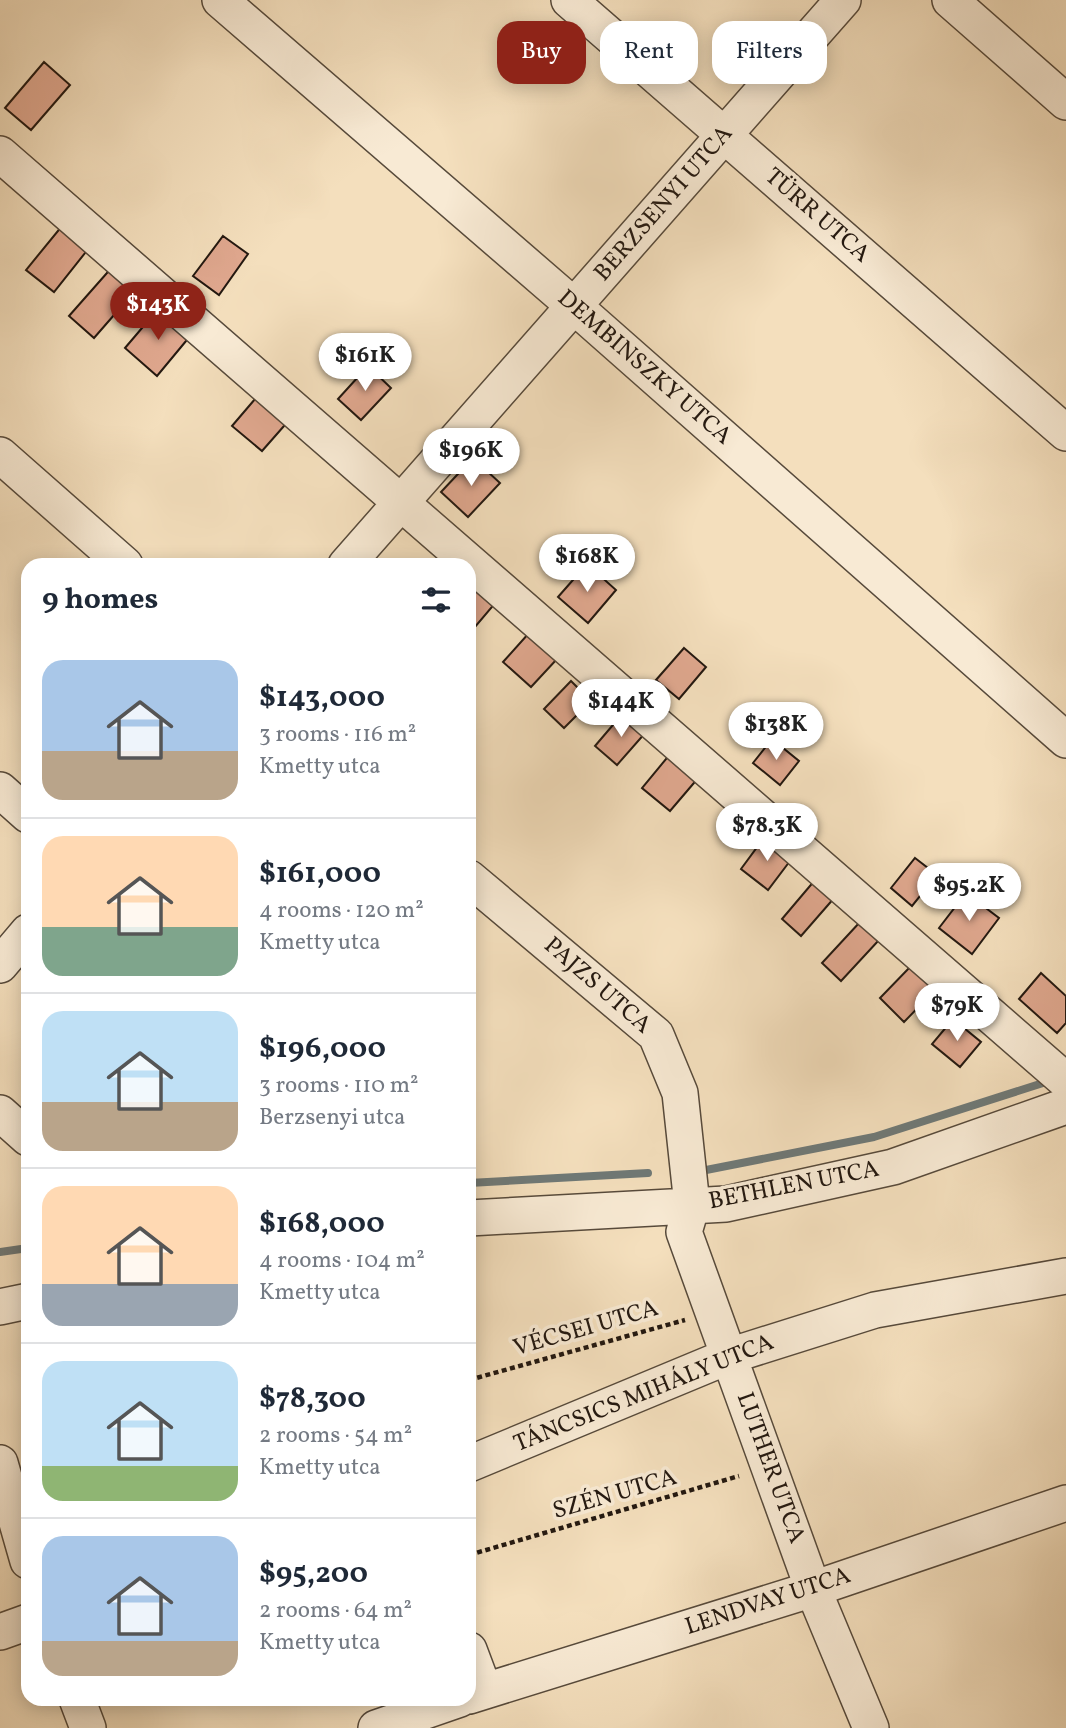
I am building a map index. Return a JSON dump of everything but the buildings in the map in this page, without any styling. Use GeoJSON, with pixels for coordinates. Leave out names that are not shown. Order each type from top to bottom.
{"type":"FeatureCollection","features":[{"type":"Feature","properties":{"kind":"street","name":"DEMBINSZKY UTCA"},"geometry":{"type":"LineString","coordinates":[[220,0],[574,306],[1066,740]]}},
{"type":"Feature","properties":{"kind":"street","name":"TÜRR UTCA"},"geometry":{"type":"LineString","coordinates":[[569,0],[1066,433]]}},
{"type":"Feature","properties":{"kind":"street","name":"BERZSENYI UTCA"},"geometry":{"type":"LineString","coordinates":[[352,558],[843,0]]}},
{"type":"Feature","properties":{"kind":"street"},"geometry":{"type":"LineString","coordinates":[[950,0],[1066,102]]}},
{"type":"Feature","properties":{"kind":"street"},"geometry":{"type":"LineString","coordinates":[[0,154],[464,558]]}},
{"type":"Feature","properties":{"kind":"street"},"geometry":{"type":"LineString","coordinates":[[0,455],[117,558]]}},
{"type":"Feature","properties":{"kind":"street"},"geometry":{"type":"LineString","coordinates":[[476,568],[1064,1082]]}},
{"type":"Feature","properties":{"kind":"street"},"geometry":{"type":"LineString","coordinates":[[0,790],[21,809]]}},
{"type":"Feature","properties":{"kind":"street","name":"PAJZS UTCA"},"geometry":{"type":"LineString","coordinates":[[476,884],[656,1035],[680,1093],[692,1205]]}},
{"type":"Feature","properties":{"kind":"street"},"geometry":{"type":"LineString","coordinates":[[0,965],[21,940]]}},
{"type":"Feature","properties":{"kind":"street","name":"BETHLEN UTCA"},"geometry":{"type":"LineString","coordinates":[[476,1218],[726,1204],[893,1167],[1064,1082]]}},
{"type":"Feature","properties":{"kind":"street"},"geometry":{"type":"LineString","coordinates":[[0,1113],[21,1132]]}},
{"type":"Feature","properties":{"kind":"street","name":"LUTHER UTCA"},"geometry":{"type":"LineString","coordinates":[[692,1205],[684,1233],[813,1589],[872,1728]]}},
{"type":"Feature","properties":{"kind":"street","name":"TÁNCSICS MIHÁLY UTCA"},"geometry":{"type":"LineString","coordinates":[[476,1461],[729,1356],[875,1310],[1066,1276]]}},
{"type":"Feature","properties":{"kind":"street"},"geometry":{"type":"LineString","coordinates":[[0,1307],[21,1302]]}},
{"type":"Feature","properties":{"kind":"street"},"geometry":{"type":"LineString","coordinates":[[0,1463],[7,1516],[21,1546]]}},
{"type":"Feature","properties":{"kind":"street","name":"LENDVAY UTCA"},"geometry":{"type":"LineString","coordinates":[[476,1694],[813,1589],[1066,1503]]}},
{"type":"Feature","properties":{"kind":"street"},"geometry":{"type":"LineString","coordinates":[[0,1632],[21,1624]]}},
{"type":"Feature","properties":{"kind":"street"},"geometry":{"type":"LineString","coordinates":[[80,1706],[88,1728]]}},
{"type":"Feature","properties":{"kind":"street","name":"LENDVAY UTCA"},"geometry":{"type":"LineString","coordinates":[[376,1728],[439,1706]]}},
{"type":"Feature","properties":{"kind":"street"},"geometry":{"type":"LineString","coordinates":[[470,1706],[473,1728]]}},
{"type":"Feature","properties":{"kind":"path","name":"VÉCSEI UTCA"},"geometry":{"type":"LineString","coordinates":[[476,1378],[713,1312]]}},
{"type":"Feature","properties":{"kind":"path","name":"SZÉN UTCA"},"geometry":{"type":"LineString","coordinates":[[476,1553],[770,1467]]}},
{"type":"Feature","properties":{"kind":"waterway"},"geometry":{"type":"LineString","coordinates":[[701,1171],[874,1137],[1043,1083]]}},
{"type":"Feature","properties":{"kind":"waterway"},"geometry":{"type":"LineString","coordinates":[[476,1183],[648,1173]]}},
{"type":"Feature","properties":{"kind":"waterway"},"geometry":{"type":"LineString","coordinates":[[0,1252],[21,1249]]}}]}
